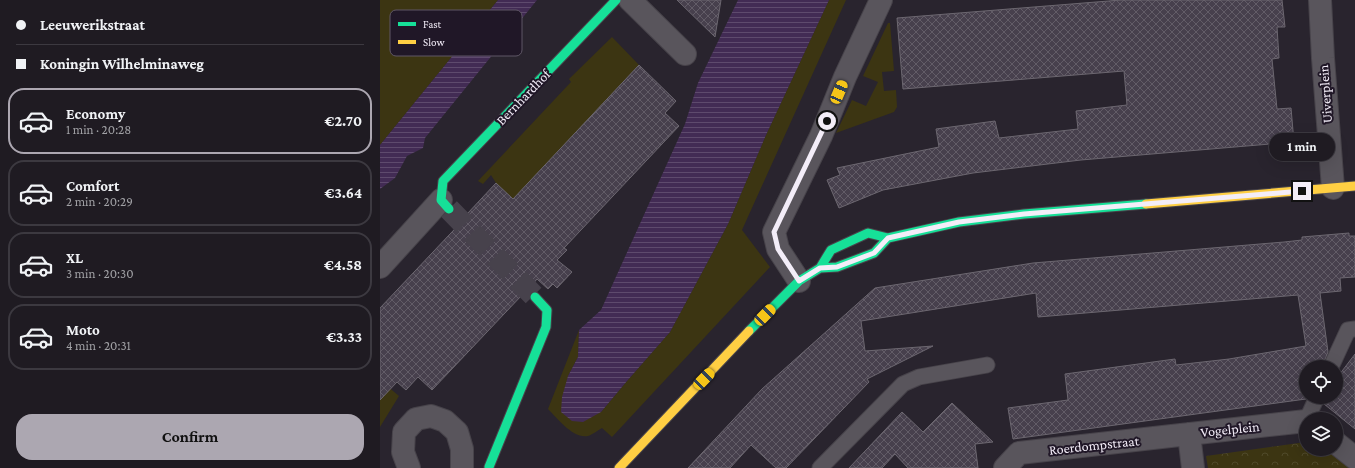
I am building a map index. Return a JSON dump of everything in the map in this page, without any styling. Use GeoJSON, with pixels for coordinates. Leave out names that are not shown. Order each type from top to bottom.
{"type":"FeatureCollection","features":[{"type":"Feature","properties":{"kind":"main road","name":"Bernhardhof"},"geometry":{"type":"LineString","coordinates":[[445,204],[443,181],[616,0]]}},
{"type":"Feature","properties":{"kind":"main road"},"geometry":{"type":"LineString","coordinates":[[618,468],[743,337],[799,281],[820,268],[831,250],[868,232],[888,238],[959,222],[1024,214],[1355,186]]}},
{"type":"Feature","properties":{"kind":"main road"},"geometry":{"type":"LineString","coordinates":[[820,268],[837,267],[874,253],[888,238]]}},
{"type":"Feature","properties":{"kind":"main road"},"geometry":{"type":"LineString","coordinates":[[484,468],[546,327],[547,310],[535,297]]}},
{"type":"Feature","properties":{"kind":"street"},"geometry":{"type":"LineString","coordinates":[[630,0],[685,54]]}},
{"type":"Feature","properties":{"kind":"street"},"geometry":{"type":"LineString","coordinates":[[799,281],[778,249],[774,232],[821,136],[845,77],[881,0]]}},
{"type":"Feature","properties":{"kind":"street","name":"Uiverplein"},"geometry":{"type":"LineString","coordinates":[[1320,0],[1322,58],[1333,188]]}},
{"type":"Feature","properties":{"kind":"street","name":"Bernhardhof"},"geometry":{"type":"LineString","coordinates":[[380,267],[445,204]]}},
{"type":"Feature","properties":{"kind":"street"},"geometry":{"type":"LineString","coordinates":[[409,468],[403,452],[404,432],[416,419],[430,416],[445,421],[457,432],[462,449],[462,468]]}},
{"type":"Feature","properties":{"kind":"street","name":"Vogelplein"},"geometry":{"type":"LineString","coordinates":[[1193,468],[1189,434],[1299,421]]}},
{"type":"Feature","properties":{"kind":"street","name":"Roerdompstraat"},"geometry":{"type":"LineString","coordinates":[[1005,468],[1019,453],[1189,434]]}},
{"type":"Feature","properties":{"kind":"street"},"geometry":{"type":"LineString","coordinates":[[1343,449],[1355,458]]}},
{"type":"Feature","properties":{"kind":"lane"},"geometry":{"type":"LineString","coordinates":[[1334,360],[1348,330],[1355,329]]}},
{"type":"Feature","properties":{"kind":"lane"},"geometry":{"type":"LineString","coordinates":[[820,468],[903,384],[919,377],[987,365]]}},
{"type":"Feature","properties":{"kind":"green space"},"geometry":{"type":"Polygon","coordinates":[[[380,0],[498,0],[490,10],[390,10],[390,56],[452,56],[380,145],[380,0]]]}},
{"type":"Feature","properties":{"kind":"green space"},"geometry":{"type":"Polygon","coordinates":[[[829,0],[846,0],[742,230],[770,267],[612,437],[602,428],[588,436],[582,436],[571,431],[548,409],[579,330],[578,357],[568,376],[601,412],[670,332],[728,224],[766,135],[829,0]]]}},
{"type":"Feature","properties":{"kind":"green space"},"geometry":{"type":"Polygon","coordinates":[[[888,23],[890,23],[894,71],[882,72],[884,91],[896,90],[897,107],[894,112],[836,133],[852,100],[866,106],[878,82],[863,76],[888,23]]]}},
{"type":"Feature","properties":{"kind":"green space"},"geometry":{"type":"Polygon","coordinates":[[[612,37],[639,65],[513,199],[496,183],[491,175],[483,184],[478,181],[571,82],[569,79],[612,37]]]}},
{"type":"Feature","properties":{"kind":"green space"},"geometry":{"type":"Polygon","coordinates":[[[380,380],[399,396],[380,427],[380,380]]]}},
{"type":"Feature","properties":{"kind":"green space"},"geometry":{"type":"Polygon","coordinates":[[[1299,443],[1299,456],[1336,456],[1352,468],[1208,468],[1206,456],[1299,443]]]}},
{"type":"Feature","properties":{"kind":"shaded area"},"geometry":{"type":"Polygon","coordinates":[[[498,0],[537,0],[522,18],[522,10],[490,10],[498,0]]]}},
{"type":"Feature","properties":{"kind":"shaded area"},"geometry":{"type":"Polygon","coordinates":[[[738,0],[829,0],[766,135],[728,224],[670,332],[601,412],[583,422],[572,421],[561,412],[562,397],[568,376],[578,357],[579,330],[601,310],[685,124],[698,83],[738,0]]]}},
{"type":"Feature","properties":{"kind":"shaded area"},"geometry":{"type":"Polygon","coordinates":[[[452,56],[492,56],[425,138],[423,148],[407,156],[395,178],[380,189],[380,145],[452,56]]]}},
{"type":"Feature","properties":{"kind":"building"},"geometry":{"type":"Polygon","coordinates":[[[677,0],[721,0],[715,37],[677,0]]]}},
{"type":"Feature","properties":{"kind":"building"},"geometry":{"type":"Polygon","coordinates":[[[1121,0],[1282,0],[1285,27],[1277,27],[1279,58],[1272,59],[1277,109],[1291,108],[1294,142],[1081,160],[973,173],[883,190],[839,208],[827,180],[840,175],[837,168],[939,147],[936,129],[995,121],[999,138],[1078,129],[1076,111],[1127,105],[1124,71],[903,89],[897,18],[1121,0]]]}},
{"type":"Feature","properties":{"kind":"building"},"geometry":{"type":"Polygon","coordinates":[[[639,65],[676,101],[665,113],[679,126],[564,248],[567,250],[557,260],[572,272],[557,288],[553,284],[548,289],[537,279],[432,390],[418,377],[406,390],[397,382],[380,400],[380,308],[468,215],[467,214],[496,183],[513,199],[639,65]]]}},
{"type":"Feature","properties":{"kind":"building"},"geometry":{"type":"Polygon","coordinates":[[[1349,233],[1349,236],[1355,236],[1355,277],[1340,278],[1341,291],[1320,293],[1328,352],[1325,360],[1299,360],[1299,400],[1013,439],[1008,408],[1068,400],[1065,374],[1175,359],[1176,365],[1229,359],[1306,346],[1298,295],[1038,317],[1036,293],[861,321],[865,351],[933,346],[867,379],[869,382],[786,468],[776,468],[751,445],[730,468],[688,468],[762,389],[875,288],[1033,263],[1284,242],[1302,240],[1302,237],[1349,233]]]}},
{"type":"Feature","properties":{"kind":"building"},"geometry":{"type":"Polygon","coordinates":[[[1355,354],[1355,429],[1343,419],[1343,412],[1334,412],[1324,404],[1343,404],[1343,370],[1355,354]]]}},
{"type":"Feature","properties":{"kind":"building"},"geometry":{"type":"Polygon","coordinates":[[[952,403],[993,442],[975,444],[978,468],[908,468],[895,454],[882,468],[849,468],[902,412],[923,432],[952,403]]]}},
{"type":"Feature","properties":{"kind":"tunnel"},"geometry":{"type":"LineString","coordinates":[[449,209],[535,297]]}},
{"type":"Feature","properties":{"kind":"traffic: fast"},"geometry":{"type":"LineString","coordinates":[[449,209],[441,200],[443,181],[616,0]]}},
{"type":"Feature","properties":{"kind":"traffic: fast"},"geometry":{"type":"LineString","coordinates":[[749,331],[799,281],[820,268],[831,250],[868,233],[888,238],[959,222],[1024,214],[1146,204]]}},
{"type":"Feature","properties":{"kind":"traffic: fast"},"geometry":{"type":"LineString","coordinates":[[820,268],[837,267],[874,253],[888,238]]}},
{"type":"Feature","properties":{"kind":"traffic: fast"},"geometry":{"type":"LineString","coordinates":[[489,467],[546,327],[547,310],[535,297]]}},
{"type":"Feature","properties":{"kind":"traffic: slow"},"geometry":{"type":"LineString","coordinates":[[1146,204],[1355,186]]}},
{"type":"Feature","properties":{"kind":"traffic: slow"},"geometry":{"type":"LineString","coordinates":[[619,468],[749,331]]}},
{"type":"Feature","properties":{"kind":"route"},"geometry":{"type":"LineString","coordinates":[[827,121],[774,232],[778,249],[799,281],[820,268],[837,267],[874,253],[888,238],[959,222],[1024,214],[1302,191]]}}]}
